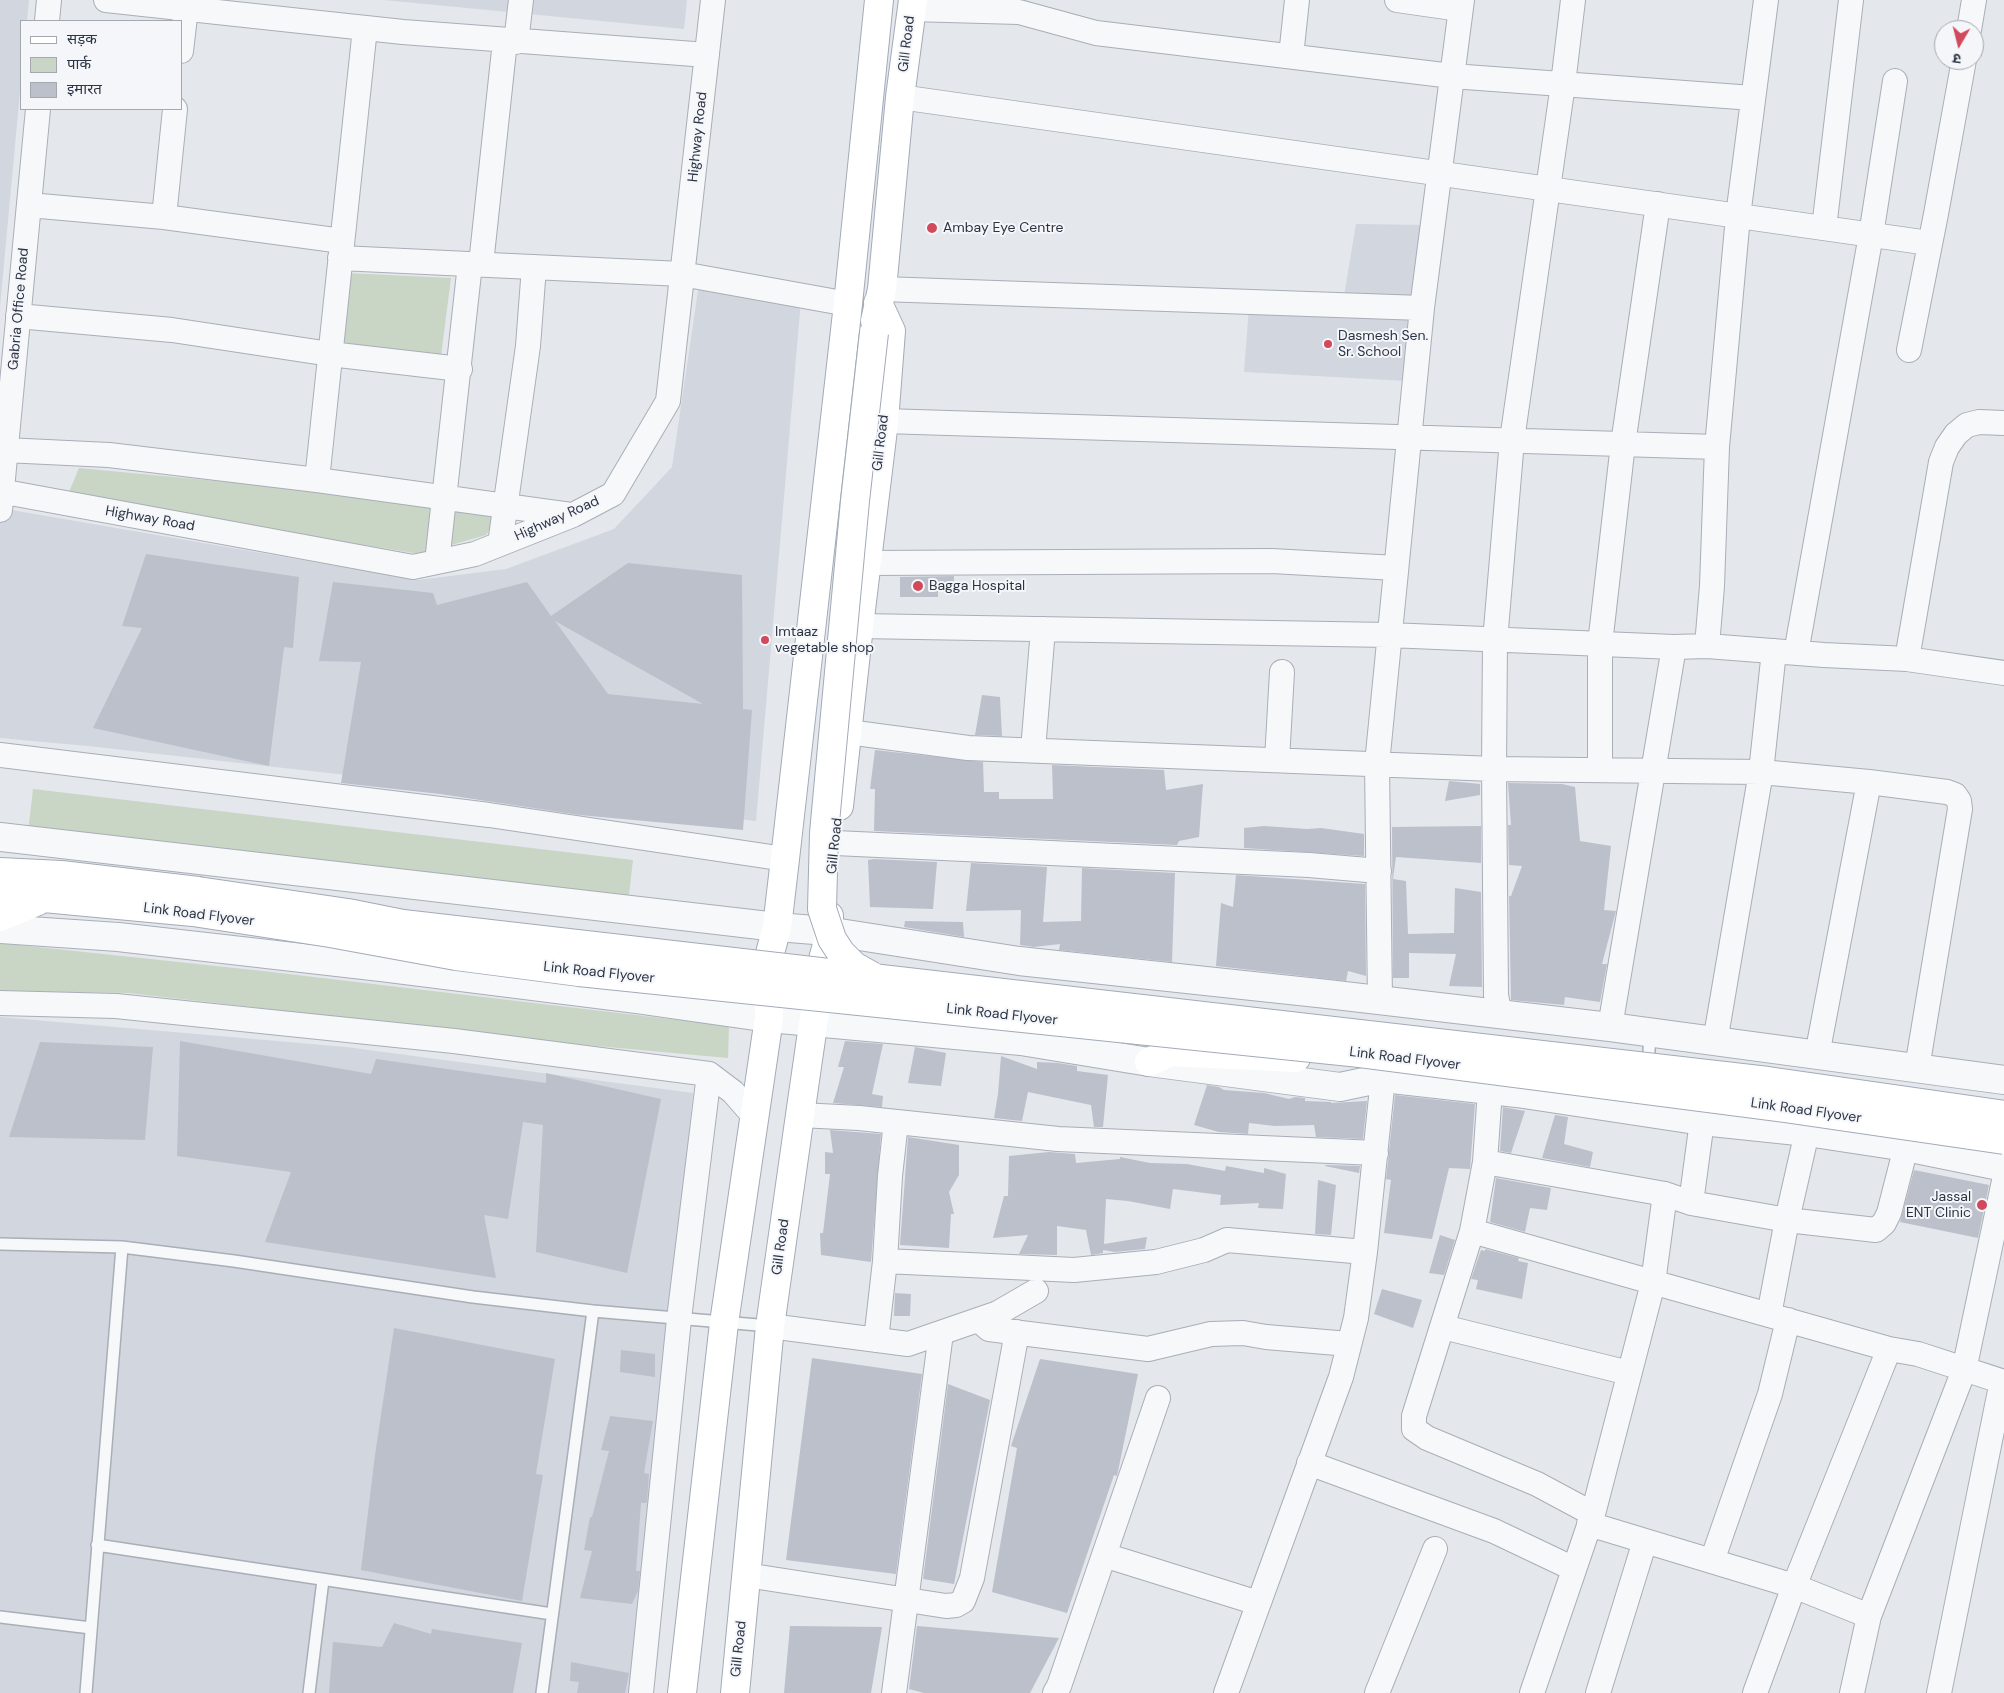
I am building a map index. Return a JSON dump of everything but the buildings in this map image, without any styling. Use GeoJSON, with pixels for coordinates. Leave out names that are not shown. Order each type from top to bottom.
{"type":"FeatureCollection","features":[{"type":"Feature","properties":{"kind":"main road"},"geometry":{"type":"LineString","coordinates":[[682,1693],[724,1323],[769,1018],[769,957],[776,927],[785,859],[848,304],[879,0]]}},
{"type":"Feature","properties":{"kind":"main road","name":"Gill Road"},"geometry":{"type":"LineString","coordinates":[[734,1693],[770,1326],[822,963],[828,941],[827,931],[835,842],[884,421],[892,331],[880,296],[900,97],[912,4]]}},
{"type":"Feature","properties":{"kind":"main road"},"geometry":{"type":"LineString","coordinates":[[874,977],[854,966],[841,953],[832,939],[822,909],[824,833],[874,333],[880,296]]}},
{"type":"Feature","properties":{"kind":"main road"},"geometry":{"type":"LineString","coordinates":[[0,853],[20,856],[61,874]]}},
{"type":"Feature","properties":{"kind":"main road","name":"Link Road Flyover"},"geometry":{"type":"LineString","coordinates":[[0,872],[61,874],[198,891],[348,913],[403,924],[1768,1081],[2004,1115]]}},
{"type":"Feature","properties":{"kind":"main road","name":"Link Road Flyover"},"geometry":{"type":"LineString","coordinates":[[0,897],[44,898],[193,912],[330,933],[456,956],[579,972],[1360,1053],[1786,1108],[2004,1140]]}},
{"type":"Feature","properties":{"kind":"main road"},"geometry":{"type":"LineString","coordinates":[[0,917],[44,898]]}},
{"type":"Feature","properties":{"kind":"main road"},"geometry":{"type":"LineString","coordinates":[[1149,1062],[1170,1052],[1328,1060],[1360,1053]]}},
{"type":"Feature","properties":{"kind":"street"},"geometry":{"type":"LineString","coordinates":[[47,20],[49,0]]}},
{"type":"Feature","properties":{"kind":"street"},"geometry":{"type":"LineString","coordinates":[[106,0],[366,28],[707,56]]}},
{"type":"Feature","properties":{"kind":"street"},"geometry":{"type":"LineString","coordinates":[[438,562],[460,369],[510,41],[521,0]]}},
{"type":"Feature","properties":{"kind":"street","name":"Highway Road"},"geometry":{"type":"LineString","coordinates":[[0,497],[413,567],[475,554],[573,515],[613,494],[668,402],[713,0]]}},
{"type":"Feature","properties":{"kind":"street"},"geometry":{"type":"LineString","coordinates":[[1291,56],[1297,0]]}},
{"type":"Feature","properties":{"kind":"street"},"geometry":{"type":"LineString","coordinates":[[1380,1002],[1377,764],[1422,308],[1461,4],[1397,0]]}},
{"type":"Feature","properties":{"kind":"street"},"geometry":{"type":"LineString","coordinates":[[1500,1015],[1496,995],[1495,639],[1512,440],[1574,0]]}},
{"type":"Feature","properties":{"kind":"street"},"geometry":{"type":"LineString","coordinates":[[1708,646],[1717,447],[1738,216],[1766,0]]}},
{"type":"Feature","properties":{"kind":"street"},"geometry":{"type":"LineString","coordinates":[[1824,228],[1851,0]]}},
{"type":"Feature","properties":{"kind":"street"},"geometry":{"type":"LineString","coordinates":[[1971,20],[1974,0]]}},
{"type":"Feature","properties":{"kind":"street"},"geometry":{"type":"LineString","coordinates":[[912,4],[1020,12],[1096,33],[1452,76],[1753,98]]}},
{"type":"Feature","properties":{"kind":"street"},"geometry":{"type":"LineString","coordinates":[[182,42],[186,8]]}},
{"type":"Feature","properties":{"kind":"street"},"geometry":{"type":"LineString","coordinates":[[317,480],[366,28]]}},
{"type":"Feature","properties":{"kind":"street"},"geometry":{"type":"LineString","coordinates":[[1909,350],[1962,70]]}},
{"type":"Feature","properties":{"kind":"street"},"geometry":{"type":"LineString","coordinates":[[1715,1042],[1761,772],[1871,235],[1895,81]]}},
{"type":"Feature","properties":{"kind":"street"},"geometry":{"type":"LineString","coordinates":[[900,97],[1929,243]]}},
{"type":"Feature","properties":{"kind":"street","name":"Gabria Office Road"},"geometry":{"type":"LineString","coordinates":[[0,497],[38,110]]}},
{"type":"Feature","properties":{"kind":"street"},"geometry":{"type":"LineString","coordinates":[[164,218],[175,110]]}},
{"type":"Feature","properties":{"kind":"street"},"geometry":{"type":"LineString","coordinates":[[1600,770],[1600,644],[1623,444],[1658,204]]}},
{"type":"Feature","properties":{"kind":"street"},"geometry":{"type":"LineString","coordinates":[[29,205],[164,218],[341,249],[476,264],[682,274],[848,304]]}},
{"type":"Feature","properties":{"kind":"street"},"geometry":{"type":"LineString","coordinates":[[500,544],[528,346],[534,267]]}},
{"type":"Feature","properties":{"kind":"street"},"geometry":{"type":"LineString","coordinates":[[880,296],[1422,308]]}},
{"type":"Feature","properties":{"kind":"street"},"geometry":{"type":"LineString","coordinates":[[18,316],[172,330],[330,354],[460,369]]}},
{"type":"Feature","properties":{"kind":"street"},"geometry":{"type":"LineString","coordinates":[[884,421],[1717,447]]}},
{"type":"Feature","properties":{"kind":"street"},"geometry":{"type":"LineString","coordinates":[[1907,659],[1941,462],[1956,434],[1967,425],[1979,422],[2004,423]]}},
{"type":"Feature","properties":{"kind":"street"},"geometry":{"type":"LineString","coordinates":[[5,450],[109,455],[317,480],[573,515]]}},
{"type":"Feature","properties":{"kind":"street"},"geometry":{"type":"LineString","coordinates":[[866,563],[1272,561],[1396,568]]}},
{"type":"Feature","properties":{"kind":"street"},"geometry":{"type":"LineString","coordinates":[[859,626],[1390,635],[1674,647],[1708,646],[1907,659],[2004,673]]}},
{"type":"Feature","properties":{"kind":"street"},"geometry":{"type":"LineString","coordinates":[[1033,750],[1043,629]]}},
{"type":"Feature","properties":{"kind":"street"},"geometry":{"type":"LineString","coordinates":[[1610,1027],[1674,647]]}},
{"type":"Feature","properties":{"kind":"street"},"geometry":{"type":"LineString","coordinates":[[1277,760],[1282,672]]}},
{"type":"Feature","properties":{"kind":"street"},"geometry":{"type":"LineString","coordinates":[[848,732],[968,748],[1494,769],[1761,772],[1934,789],[1955,795],[1959,801],[1958,823],[1918,1068]]}},
{"type":"Feature","properties":{"kind":"street"},"geometry":{"type":"LineString","coordinates":[[0,756],[489,815],[785,859]]}},
{"type":"Feature","properties":{"kind":"street"},"geometry":{"type":"LineString","coordinates":[[1817,1055],[1869,782]]}},
{"type":"Feature","properties":{"kind":"street"},"geometry":{"type":"LineString","coordinates":[[0,837],[776,927],[827,931],[1019,962],[1317,993],[1380,1002],[1610,1027],[2004,1080]]}},
{"type":"Feature","properties":{"kind":"street"},"geometry":{"type":"LineString","coordinates":[[835,842],[1309,865],[1379,871]]}},
{"type":"Feature","properties":{"kind":"street"},"geometry":{"type":"LineString","coordinates":[[0,929],[118,937],[382,967],[637,999],[769,1018],[1021,1041],[1149,1062],[1340,1087],[1383,1078],[1490,1090],[1702,1121],[1807,1132],[1906,1147],[2004,1167]]}},
{"type":"Feature","properties":{"kind":"street"},"geometry":{"type":"LineString","coordinates":[[0,1003],[116,1006],[454,1041],[710,1074],[733,1092],[754,1116]]}},
{"type":"Feature","properties":{"kind":"street"},"geometry":{"type":"LineString","coordinates":[[641,1693],[679,1319],[710,1074]]}},
{"type":"Feature","properties":{"kind":"street"},"geometry":{"type":"LineString","coordinates":[[1226,1693],[1341,1377],[1350,1344],[1356,1318],[1365,1252],[1383,1078]]}},
{"type":"Feature","properties":{"kind":"street"},"geometry":{"type":"LineString","coordinates":[[1490,1090],[1485,1162],[1472,1231],[1414,1416],[1414,1429],[1427,1438],[1536,1484],[1591,1519],[1645,1541],[1794,1586],[1869,1616]]}},
{"type":"Feature","properties":{"kind":"street"},"geometry":{"type":"LineString","coordinates":[[800,1115],[860,1118],[1058,1140],[1376,1153]]}},
{"type":"Feature","properties":{"kind":"street"},"geometry":{"type":"LineString","coordinates":[[1691,1203],[1702,1121]]}},
{"type":"Feature","properties":{"kind":"street"},"geometry":{"type":"LineString","coordinates":[[876,1340],[885,1261],[890,1176],[896,1122]]}},
{"type":"Feature","properties":{"kind":"street"},"geometry":{"type":"LineString","coordinates":[[1712,1561],[1770,1394],[1779,1318],[1787,1220],[1807,1132]]}},
{"type":"Feature","properties":{"kind":"street"},"geometry":{"type":"LineString","coordinates":[[1485,1162],[1664,1194],[1691,1203],[1787,1220],[1876,1230],[1884,1224],[1889,1213],[1906,1147]]}},
{"type":"Feature","properties":{"kind":"street"},"geometry":{"type":"LineString","coordinates":[[1852,1693],[1869,1616],[1964,1370],[2004,1180]]}},
{"type":"Feature","properties":{"kind":"street"},"geometry":{"type":"LineString","coordinates":[[1532,1693],[1591,1519],[1653,1283],[1664,1194]]}},
{"type":"Feature","properties":{"kind":"street"},"geometry":{"type":"LineString","coordinates":[[1472,1231],[1779,1318],[1918,1354],[2003,1382],[1939,1693]]}},
{"type":"Feature","properties":{"kind":"street"},"geometry":{"type":"LineString","coordinates":[[885,1261],[1074,1270],[1156,1262],[1204,1250],[1227,1240],[1365,1252]]}},
{"type":"Feature","properties":{"kind":"street"},"geometry":{"type":"LineString","coordinates":[[770,1326],[908,1344],[998,1313],[1036,1291]]}},
{"type":"Feature","properties":{"kind":"street"},"geometry":{"type":"LineString","coordinates":[[979,1320],[988,1329],[1148,1349],[1211,1334],[1244,1332],[1266,1338],[1350,1344]]}},
{"type":"Feature","properties":{"kind":"street"},"geometry":{"type":"LineString","coordinates":[[1443,1327],[1629,1374]]}},
{"type":"Feature","properties":{"kind":"street"},"geometry":{"type":"LineString","coordinates":[[746,1575],[946,1606],[956,1605],[963,1601],[972,1578],[1017,1332]]}},
{"type":"Feature","properties":{"kind":"street"},"geometry":{"type":"LineString","coordinates":[[894,1693],[941,1333]]}},
{"type":"Feature","properties":{"kind":"street"},"geometry":{"type":"LineString","coordinates":[[1755,1693],[1794,1586],[1889,1348]]}},
{"type":"Feature","properties":{"kind":"street"},"geometry":{"type":"LineString","coordinates":[[1056,1693],[1158,1398]]}},
{"type":"Feature","properties":{"kind":"street"},"geometry":{"type":"LineString","coordinates":[[1309,1463],[1494,1531],[1574,1569]]}},
{"type":"Feature","properties":{"kind":"street"},"geometry":{"type":"LineString","coordinates":[[1598,1693],[1645,1541]]}},
{"type":"Feature","properties":{"kind":"street"},"geometry":{"type":"LineString","coordinates":[[1377,1693],[1435,1549]]}},
{"type":"Feature","properties":{"kind":"street"},"geometry":{"type":"LineString","coordinates":[[1104,1555],[1258,1603]]}},
{"type":"Feature","properties":{"kind":"lane"},"geometry":{"type":"LineString","coordinates":[[1646,1112],[1650,1033]]}},
{"type":"Feature","properties":{"kind":"lane"},"geometry":{"type":"LineString","coordinates":[[0,1244],[122,1247],[234,1261],[474,1297],[593,1311],[770,1326]]}},
{"type":"Feature","properties":{"kind":"lane"},"geometry":{"type":"LineString","coordinates":[[86,1693],[122,1247]]}},
{"type":"Feature","properties":{"kind":"lane"},"geometry":{"type":"LineString","coordinates":[[542,1693],[593,1311]]}},
{"type":"Feature","properties":{"kind":"lane"},"geometry":{"type":"LineString","coordinates":[[97,1545],[552,1614]]}},
{"type":"Feature","properties":{"kind":"lane"},"geometry":{"type":"LineString","coordinates":[[309,1693],[323,1580]]}},
{"type":"Feature","properties":{"kind":"lane"},"geometry":{"type":"LineString","coordinates":[[0,1617],[91,1628]]}},
{"type":"Feature","properties":{"kind":"shaded area"},"geometry":{"type":"Polygon","coordinates":[[[0,0],[29,0],[27,20],[20,20],[20,92],[0,307],[0,0]]]}},
{"type":"Feature","properties":{"kind":"shaded area"},"geometry":{"type":"Polygon","coordinates":[[[384,0],[687,0],[684,29],[384,0]]]}},
{"type":"Feature","properties":{"kind":"shaded area","name":"Dasmesh Sen. Sr. School"},"geometry":{"type":"Polygon","coordinates":[[[1356,224],[1428,225],[1417,296],[1344,296],[1356,224]]]}},
{"type":"Feature","properties":{"kind":"shaded area"},"geometry":{"type":"Polygon","coordinates":[[[699,284],[801,300],[756,821],[88,746],[0,738],[0,508],[418,580],[506,569],[614,529],[672,467],[699,284]]]}},
{"type":"Feature","properties":{"kind":"shaded area","name":"Dasmesh Sen. Sr. School"},"geometry":{"type":"Polygon","coordinates":[[[1249,308],[1412,315],[1406,381],[1244,372],[1249,308]]]}},
{"type":"Feature","properties":{"kind":"shaded area"},"geometry":{"type":"Polygon","coordinates":[[[0,1017],[346,1047],[693,1093],[634,1693],[0,1693],[0,1017]]]}},
{"type":"Feature","properties":{"kind":"green space"},"geometry":{"type":"Polygon","coordinates":[[[347,273],[451,278],[440,364],[339,356],[347,273]]]}},
{"type":"Feature","properties":{"kind":"green space"},"geometry":{"type":"Polygon","coordinates":[[[79,468],[259,485],[498,516],[486,535],[420,554],[170,514],[69,492],[79,468]]]}},
{"type":"Feature","properties":{"kind":"green space"},"geometry":{"type":"Polygon","coordinates":[[[33,789],[633,860],[627,912],[27,841],[33,789]]]}},
{"type":"Feature","properties":{"kind":"green space"},"geometry":{"type":"Polygon","coordinates":[[[0,943],[263,971],[729,1026],[728,1058],[586,1045],[128,993],[0,991],[0,943]]]}},
{"type":"Feature","properties":{"kind":"place","name":"Ambay Eye Centre"},"geometry":{"type":"Point","coordinates":[932,228]}},
{"type":"Feature","properties":{"kind":"place","name":"Dasmesh Sen. Sr. School"},"geometry":{"type":"Point","coordinates":[1328,344]}},
{"type":"Feature","properties":{"kind":"place","name":"Bagga Hospital"},"geometry":{"type":"Point","coordinates":[918,586]}},
{"type":"Feature","properties":{"kind":"place","name":"Imtaaz vegetable shop"},"geometry":{"type":"Point","coordinates":[765,640]}},
{"type":"Feature","properties":{"kind":"place","name":"Jassal ENT Clinic"},"geometry":{"type":"Point","coordinates":[1982,1205]}}]}
